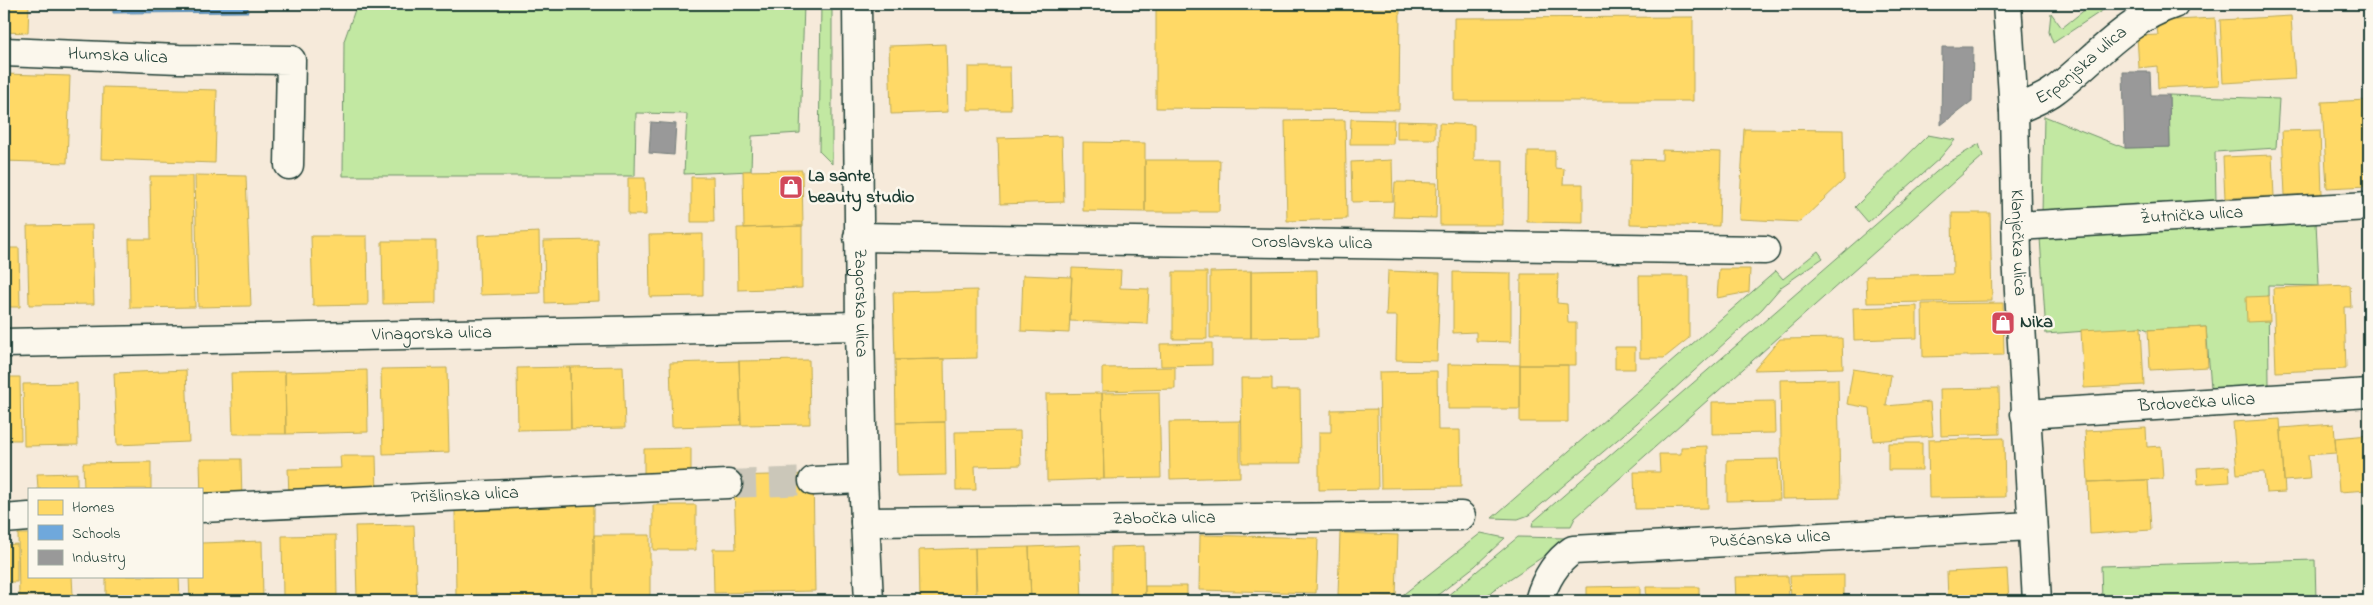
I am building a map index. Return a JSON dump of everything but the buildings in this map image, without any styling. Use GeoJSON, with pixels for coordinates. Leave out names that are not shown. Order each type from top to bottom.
{"type":"FeatureCollection","features":[{"type":"Feature","properties":{"kind":"street","name":"Zagorska ulica"},"geometry":{"type":"LineString","coordinates":[[857,4],[858,237],[863,479],[869,601]]}},
{"type":"Feature","properties":{"kind":"street","name":"Klanječka ulica"},"geometry":{"type":"LineString","coordinates":[[2007,4],[2014,110],[2016,226],[2025,414],[2037,601]]}},
{"type":"Feature","properties":{"kind":"street","name":"Erpenjska ulica"},"geometry":{"type":"LineString","coordinates":[[2014,110],[2054,91],[2134,24],[2162,8],[2174,4]]}},
{"type":"Feature","properties":{"kind":"street","name":"Humska ulica"},"geometry":{"type":"LineString","coordinates":[[4,52],[291,60],[289,165]]}},
{"type":"Feature","properties":{"kind":"street","name":"Žutnička ulica"},"geometry":{"type":"LineString","coordinates":[[2016,226],[2369,206]]}},
{"type":"Feature","properties":{"kind":"street","name":"Oroslavska ulica"},"geometry":{"type":"LineString","coordinates":[[858,237],[1765,250]]}},
{"type":"Feature","properties":{"kind":"street","name":"Vinagorska ulica"},"geometry":{"type":"LineString","coordinates":[[4,343],[860,326]]}},
{"type":"Feature","properties":{"kind":"street","name":"Brdovečka ulica"},"geometry":{"type":"LineString","coordinates":[[2025,414],[2369,393]]}},
{"type":"Feature","properties":{"kind":"street"},"geometry":{"type":"LineString","coordinates":[[812,481],[863,479]]}},
{"type":"Feature","properties":{"kind":"street","name":"Prišlinska ulica"},"geometry":{"type":"LineString","coordinates":[[202,508],[728,484]]}},
{"type":"Feature","properties":{"kind":"street"},"geometry":{"type":"LineString","coordinates":[[4,519],[28,516]]}},
{"type":"Feature","properties":{"kind":"street","name":"Zabočka ulica"},"geometry":{"type":"LineString","coordinates":[[865,522],[1461,516]]}},
{"type":"Feature","properties":{"kind":"street","name":"Pušćanska ulica"},"geometry":{"type":"LineString","coordinates":[[1539,601],[1544,583],[1562,557],[1573,550],[2032,526]]}},
{"type":"Feature","properties":{"kind":"green space"},"geometry":{"type":"Polygon","coordinates":[[[357,4],[804,4],[800,133],[752,136],[751,171],[684,174],[687,114],[636,113],[635,176],[343,176],[344,41],[357,4]]]}},
{"type":"Feature","properties":{"kind":"green space"},"geometry":{"type":"Polygon","coordinates":[[[821,4],[832,4],[832,164],[819,151],[821,4]]]}},
{"type":"Feature","properties":{"kind":"green space"},"geometry":{"type":"Polygon","coordinates":[[[2092,4],[2112,4],[2053,43],[2049,32],[2051,13],[2062,28],[2092,4]]]}},
{"type":"Feature","properties":{"kind":"green space"},"geometry":{"type":"Polygon","coordinates":[[[2169,95],[2279,99],[2276,148],[2215,152],[2216,202],[2042,213],[2044,116],[2125,148],[2170,147],[2169,95]]]}},
{"type":"Feature","properties":{"kind":"green space"},"geometry":{"type":"Polygon","coordinates":[[[1928,135],[1955,140],[1940,158],[1868,222],[1855,207],[1928,135]]]}},
{"type":"Feature","properties":{"kind":"green space"},"geometry":{"type":"Polygon","coordinates":[[[1979,144],[1983,156],[1575,518],[1571,526],[1532,526],[1533,522],[1943,166],[1979,144]]]}},
{"type":"Feature","properties":{"kind":"green space"},"geometry":{"type":"Polygon","coordinates":[[[2316,222],[2319,286],[2268,285],[2269,385],[2211,388],[2206,327],[2148,330],[2141,327],[2046,334],[2040,237],[2316,222]]]}},
{"type":"Feature","properties":{"kind":"green space"},"geometry":{"type":"Polygon","coordinates":[[[1818,251],[1823,258],[1781,287],[1762,309],[1637,423],[1529,515],[1518,519],[1492,518],[1776,271],[1783,279],[1818,251]]]}},
{"type":"Feature","properties":{"kind":"green space"},"geometry":{"type":"Polygon","coordinates":[[[2369,504],[2369,601],[2364,601],[2363,505],[2369,504]]]}},
{"type":"Feature","properties":{"kind":"green space"},"geometry":{"type":"Polygon","coordinates":[[[1481,533],[1505,538],[1475,566],[1430,601],[1395,601],[1481,533]]]}},
{"type":"Feature","properties":{"kind":"green space"},"geometry":{"type":"Polygon","coordinates":[[[1518,537],[1566,538],[1562,544],[1493,590],[1481,601],[1441,601],[1518,537]]]}},
{"type":"Feature","properties":{"kind":"green space"},"geometry":{"type":"Polygon","coordinates":[[[2315,560],[2316,601],[2102,601],[2101,566],[2315,560]]]}},
{"type":"Feature","properties":{"kind":"tunnel"},"geometry":{"type":"LineString","coordinates":[[728,484],[813,481]]}},
{"type":"Feature","properties":{"kind":"place","name":"La sante beauty studio"},"geometry":{"type":"Point","coordinates":[791,187]}},
{"type":"Feature","properties":{"kind":"place","name":"Nika"},"geometry":{"type":"Point","coordinates":[2003,323]}}]}
